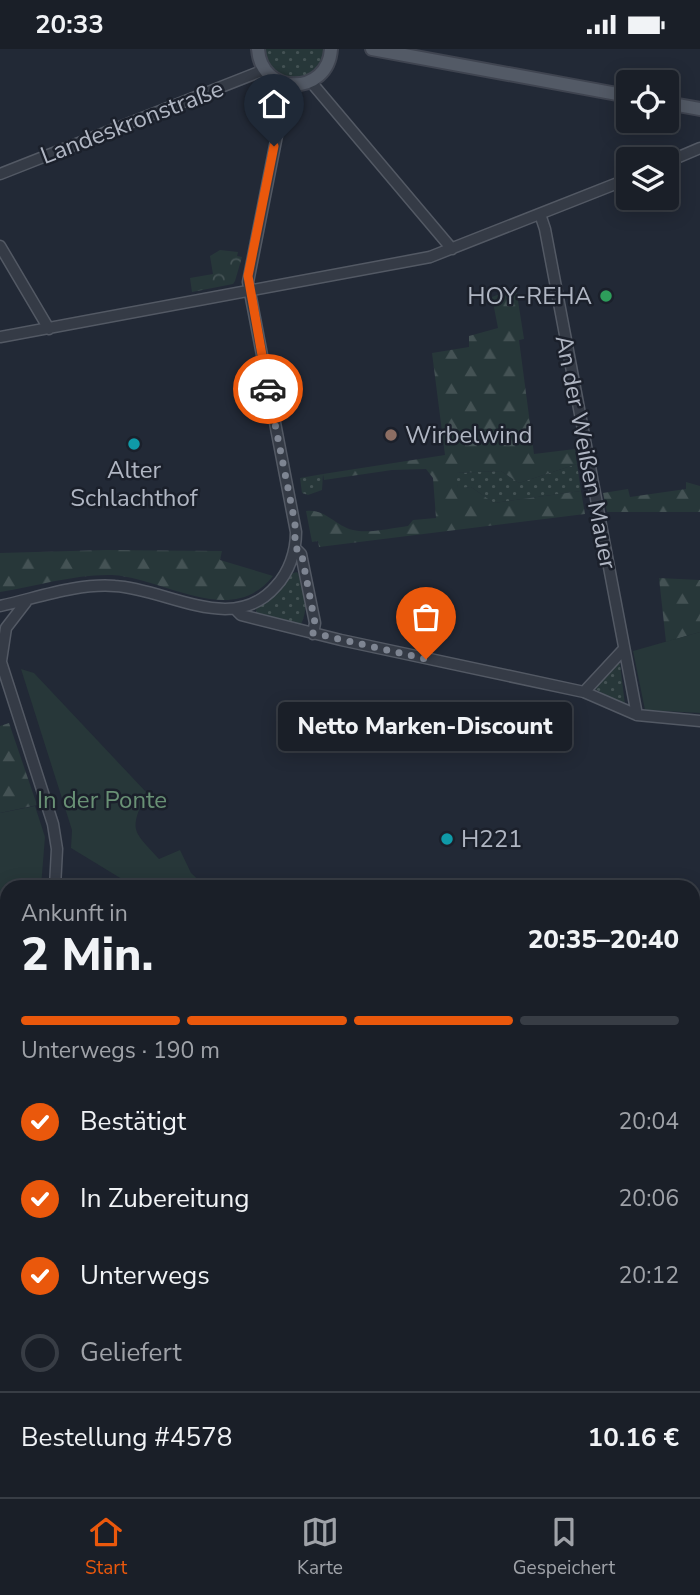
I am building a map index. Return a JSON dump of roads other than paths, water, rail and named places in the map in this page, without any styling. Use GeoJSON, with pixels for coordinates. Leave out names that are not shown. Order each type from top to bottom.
{"type":"FeatureCollection","features":[{"type":"Feature","properties":{"kind":"main road"},"geometry":{"type":"LineString","coordinates":[[258,49],[264,70],[275,80],[287,85],[311,82],[325,69],[331,49]]}},
{"type":"Feature","properties":{"kind":"main road"},"geometry":{"type":"LineString","coordinates":[[372,49],[616,94]]}},
{"type":"Feature","properties":{"kind":"main road"},"geometry":{"type":"LineString","coordinates":[[679,105],[700,109]]}},
{"type":"Feature","properties":{"kind":"street","name":"Landeskronstraße"},"geometry":{"type":"LineString","coordinates":[[0,174],[264,70]]}},
{"type":"Feature","properties":{"kind":"street"},"geometry":{"type":"LineString","coordinates":[[311,82],[452,249]]}},
{"type":"Feature","properties":{"kind":"street"},"geometry":{"type":"LineString","coordinates":[[0,606],[62,592],[117,586],[206,607],[235,609],[252,604],[274,590],[288,569],[295,548],[293,516],[249,293],[248,269],[287,85]]}},
{"type":"Feature","properties":{"kind":"street"},"geometry":{"type":"LineString","coordinates":[[679,157],[700,148]]}},
{"type":"Feature","properties":{"kind":"street"},"geometry":{"type":"LineString","coordinates":[[0,337],[249,293],[430,257],[616,184]]}},
{"type":"Feature","properties":{"kind":"street","name":"An der Weißen Mauer"},"geometry":{"type":"LineString","coordinates":[[540,214],[637,716]]}},
{"type":"Feature","properties":{"kind":"street"},"geometry":{"type":"LineString","coordinates":[[0,246],[49,329]]}},
{"type":"Feature","properties":{"kind":"street"},"geometry":{"type":"LineString","coordinates":[[295,548],[301,554],[315,623],[313,633]]}},
{"type":"Feature","properties":{"kind":"street"},"geometry":{"type":"LineString","coordinates":[[31,599],[13,615],[6,628],[0,660],[53,824],[57,849],[55,880]]}},
{"type":"Feature","properties":{"kind":"street"},"geometry":{"type":"LineString","coordinates":[[235,609],[241,615],[313,633],[584,692],[637,716],[700,721]]}},
{"type":"Feature","properties":{"kind":"street"},"geometry":{"type":"LineString","coordinates":[[584,692],[623,650]]}},
{"type":"Feature","properties":{"kind":"place","name":"HOY-REHA"},"geometry":{"type":"Point","coordinates":[606,296]}},
{"type":"Feature","properties":{"kind":"place","name":"Wirbelwind"},"geometry":{"type":"Point","coordinates":[391,435]}},
{"type":"Feature","properties":{"kind":"place","name":"Alter Schlachthof"},"geometry":{"type":"Point","coordinates":[134,444]}},
{"type":"Feature","properties":{"kind":"place","name":"Netto Marken-Discount"},"geometry":{"type":"Point","coordinates":[426,659]}},
{"type":"Feature","properties":{"kind":"place","name":"H221"},"geometry":{"type":"Point","coordinates":[447,839]}},
{"type":"Feature","properties":{"kind":"park label","name":"In der Ponte"},"geometry":{"type":"Point","coordinates":[102,800]}}]}
